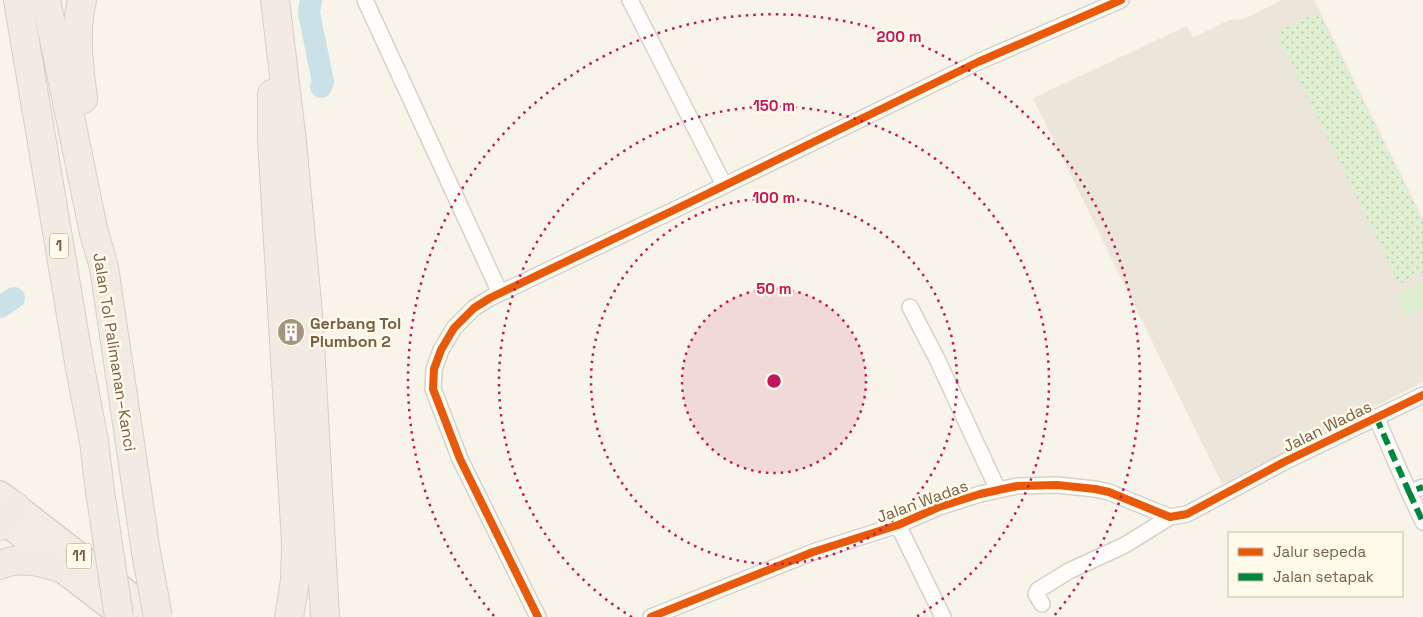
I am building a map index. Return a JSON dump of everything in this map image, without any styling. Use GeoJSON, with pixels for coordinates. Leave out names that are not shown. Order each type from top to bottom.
{"type":"FeatureCollection","features":[{"type":"Feature","properties":{"kind":"highway","name":"1"},"geometry":{"type":"LineString","coordinates":[[18,0],[73,330],[94,441],[118,617]]}},
{"type":"Feature","properties":{"kind":"highway","name":"Jalan Tol Palimanan–Kanci"},"geometry":{"type":"LineString","coordinates":[[46,0],[92,223],[104,267],[146,552],[158,617]]}},
{"type":"Feature","properties":{"kind":"highway"},"geometry":{"type":"LineString","coordinates":[[82,0],[79,12],[77,54],[97,195],[104,267]]}},
{"type":"Feature","properties":{"kind":"highway"},"geometry":{"type":"LineString","coordinates":[[266,0],[272,61],[272,140],[296,543],[294,617]]}},
{"type":"Feature","properties":{"kind":"highway"},"geometry":{"type":"LineString","coordinates":[[275,0],[292,142],[309,325],[325,617]]}},
{"type":"Feature","properties":{"kind":"highway","name":"11"},"geometry":{"type":"LineString","coordinates":[[3,507],[60,568],[124,617]]}},
{"type":"Feature","properties":{"kind":"highway","name":"11"},"geometry":{"type":"LineString","coordinates":[[3,507],[158,617]]}},
{"type":"Feature","properties":{"kind":"highway"},"geometry":{"type":"LineString","coordinates":[[294,617],[321,554]]}},
{"type":"Feature","properties":{"kind":"highway"},"geometry":{"type":"LineString","coordinates":[[0,565],[8,561],[25,560],[60,568]]}},
{"type":"Feature","properties":{"kind":"street"},"geometry":{"type":"LineString","coordinates":[[365,0],[500,293]]}},
{"type":"Feature","properties":{"kind":"street"},"geometry":{"type":"LineString","coordinates":[[630,0],[724,186]]}},
{"type":"Feature","properties":{"kind":"street"},"geometry":{"type":"LineString","coordinates":[[533,614],[460,459],[433,389],[434,369],[454,328],[474,308],[500,293],[978,62],[1120,0]]}},
{"type":"Feature","properties":{"kind":"street"},"geometry":{"type":"LineString","coordinates":[[910,307],[937,359],[998,490]]}},
{"type":"Feature","properties":{"kind":"street","name":"Jalan Wadas"},"geometry":{"type":"LineString","coordinates":[[651,617],[813,552],[898,524],[939,507],[1017,486],[1057,484],[1095,489],[1109,492],[1170,517],[1187,514],[1284,462],[1423,396]]}},
{"type":"Feature","properties":{"kind":"street"},"geometry":{"type":"LineString","coordinates":[[1376,417],[1416,490],[1423,522]]}},
{"type":"Feature","properties":{"kind":"street"},"geometry":{"type":"LineString","coordinates":[[1042,604],[1036,594],[1038,590],[1069,571],[1125,545],[1170,517]]}},
{"type":"Feature","properties":{"kind":"street"},"geometry":{"type":"LineString","coordinates":[[898,524],[943,617]]}},
{"type":"Feature","properties":{"kind":"shaded area"},"geometry":{"type":"Polygon","coordinates":[[[1282,0],[1314,0],[1423,219],[1423,382],[1222,484],[1033,98],[1187,26],[1193,38],[1229,20],[1244,19],[1282,0]]]}},
{"type":"Feature","properties":{"kind":"green space"},"geometry":{"type":"Polygon","coordinates":[[[1318,12],[1423,222],[1423,273],[1399,284],[1276,32],[1318,12]]]}},
{"type":"Feature","properties":{"kind":"green space"},"geometry":{"type":"Polygon","coordinates":[[[1423,281],[1423,308],[1406,316],[1396,295],[1423,281]]]}},
{"type":"Feature","properties":{"kind":"waterway"},"geometry":{"type":"LineString","coordinates":[[311,0],[309,13],[323,82],[321,87]]}},
{"type":"Feature","properties":{"kind":"waterway"},"geometry":{"type":"LineString","coordinates":[[0,307],[14,298]]}},
{"type":"Feature","properties":{"kind":"marked path"},"geometry":{"type":"LineString","coordinates":[[1376,417],[1409,492],[1423,487]]}},
{"type":"Feature","properties":{"kind":"marked path"},"geometry":{"type":"LineString","coordinates":[[1409,492],[1423,522]]}},
{"type":"Feature","properties":{"kind":"cycle path"},"geometry":{"type":"LineString","coordinates":[[538,617],[460,459],[433,389],[434,369],[441,350],[454,328],[474,308],[490,298],[978,62],[1121,0]]}},
{"type":"Feature","properties":{"kind":"cycle path"},"geometry":{"type":"LineString","coordinates":[[651,617],[813,552],[898,525],[939,507],[980,494],[1017,486],[1057,485],[1095,489],[1109,492],[1170,517],[1187,514],[1284,462],[1423,395]]}},
{"type":"Feature","properties":{"kind":"place","name":"Gerbang Tol Plumbon 2"},"geometry":{"type":"Point","coordinates":[291,332]}}]}
